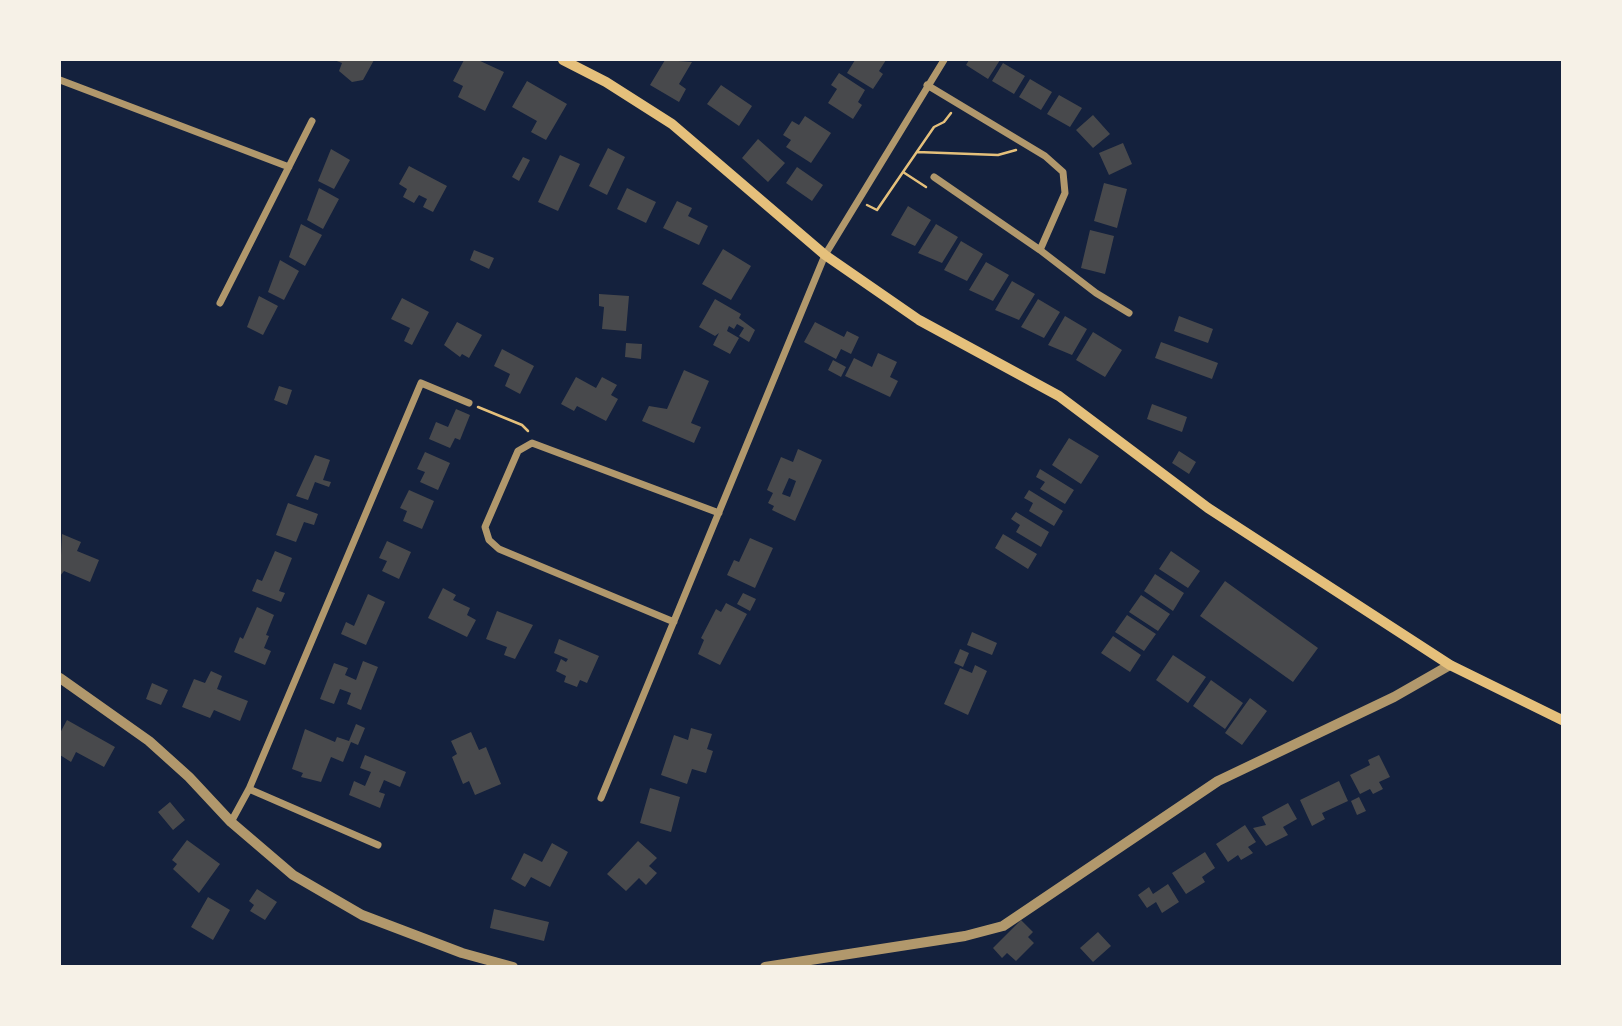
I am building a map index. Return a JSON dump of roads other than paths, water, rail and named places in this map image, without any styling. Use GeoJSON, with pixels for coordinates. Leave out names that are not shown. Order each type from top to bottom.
{"type":"FeatureCollection","features":[{"type":"Feature","properties":{"kind":"main road"},"geometry":{"type":"LineString","coordinates":[[563,60],[606,82],[672,124],[825,255],[919,320],[1059,396],[1208,508],[1450,666],[1563,720]]}},
{"type":"Feature","properties":{"kind":"street"},"geometry":{"type":"LineString","coordinates":[[601,799],[825,255],[944,60]]}},
{"type":"Feature","properties":{"kind":"street"},"geometry":{"type":"LineString","coordinates":[[60,80],[289,167]]}},
{"type":"Feature","properties":{"kind":"street"},"geometry":{"type":"LineString","coordinates":[[928,85],[1045,156],[1063,172],[1065,193],[1040,250]]}},
{"type":"Feature","properties":{"kind":"street"},"geometry":{"type":"LineString","coordinates":[[220,303],[312,121]]}},
{"type":"Feature","properties":{"kind":"street"},"geometry":{"type":"LineString","coordinates":[[934,177],[1040,250],[1096,293],[1129,313]]}},
{"type":"Feature","properties":{"kind":"street"},"geometry":{"type":"LineString","coordinates":[[231,822],[249,789],[421,383],[469,403]]}},
{"type":"Feature","properties":{"kind":"street"},"geometry":{"type":"LineString","coordinates":[[674,622],[499,549],[489,540],[485,527],[517,452],[533,443],[719,513]]}},
{"type":"Feature","properties":{"kind":"street"},"geometry":{"type":"LineString","coordinates":[[765,967],[965,936],[1003,926],[1218,781],[1394,697],[1450,666]]}},
{"type":"Feature","properties":{"kind":"street"},"geometry":{"type":"LineString","coordinates":[[60,678],[149,741],[190,777],[231,822],[293,875],[362,915],[462,953],[513,967]]}},
{"type":"Feature","properties":{"kind":"street"},"geometry":{"type":"LineString","coordinates":[[249,789],[378,845]]}}]}
